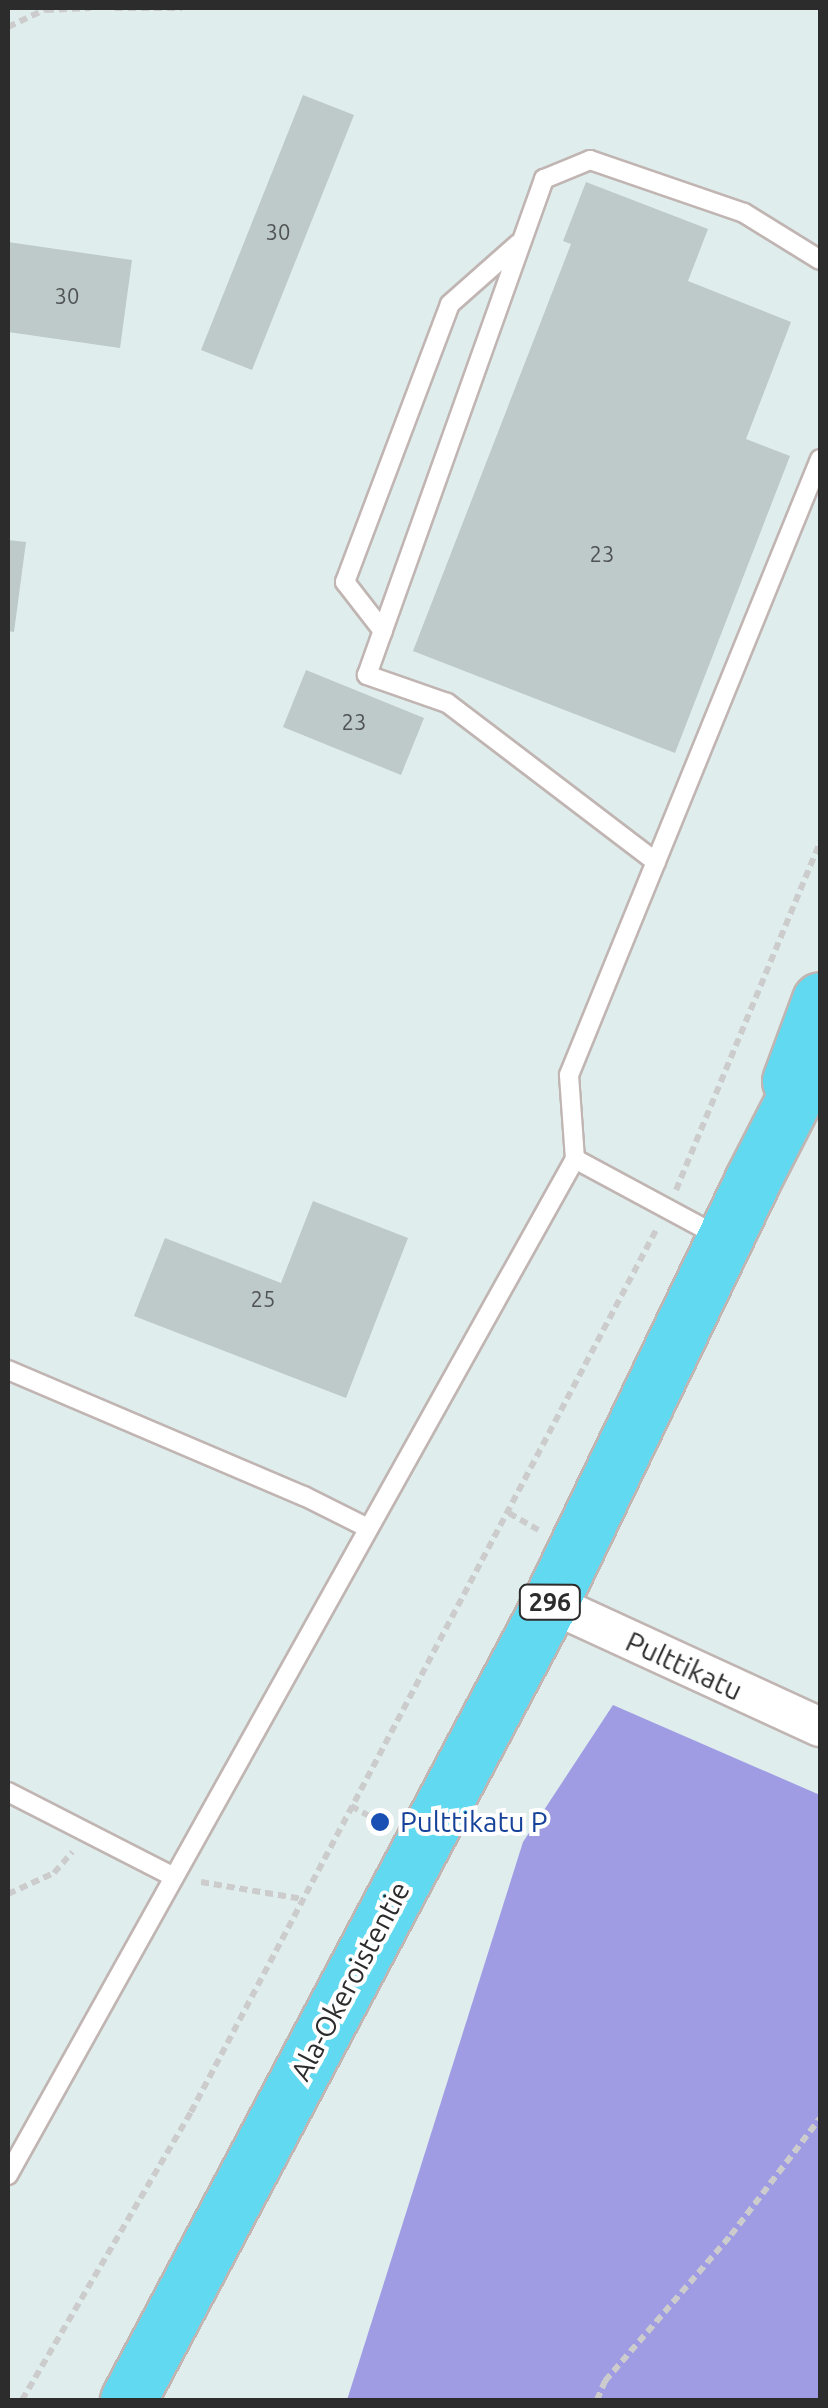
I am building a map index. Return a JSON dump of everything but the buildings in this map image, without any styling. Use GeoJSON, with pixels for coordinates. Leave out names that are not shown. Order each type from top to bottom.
{"type":"FeatureCollection","features":[{"type":"Feature","properties":{"kind":"main road","name":"Ala-Okeroistentie"},"geometry":{"type":"LineString","coordinates":[[752,1181],[820,1000]]}},
{"type":"Feature","properties":{"kind":"main road","name":"Ala-Okeroistentie"},"geometry":{"type":"LineString","coordinates":[[128,2400],[550,1603],[820,1048]]}},
{"type":"Feature","properties":{"kind":"street","name":"Pulttikatu"},"geometry":{"type":"LineString","coordinates":[[550,1603],[820,1727]]}},
{"type":"Feature","properties":{"kind":"lane"},"geometry":{"type":"LineString","coordinates":[[656,862],[447,703],[368,674],[544,180],[590,160],[744,213],[820,260]]}},
{"type":"Feature","properties":{"kind":"lane"},"geometry":{"type":"LineString","coordinates":[[383,630],[345,582],[450,304],[522,241]]}},
{"type":"Feature","properties":{"kind":"lane"},"geometry":{"type":"LineString","coordinates":[[8,2176],[575,1158],[569,1075],[820,459]]}},
{"type":"Feature","properties":{"kind":"lane"},"geometry":{"type":"LineString","coordinates":[[575,1158],[725,1240]]}},
{"type":"Feature","properties":{"kind":"lane"},"geometry":{"type":"LineString","coordinates":[[8,1370],[304,1496],[368,1528]]}},
{"type":"Feature","properties":{"kind":"lane"},"geometry":{"type":"LineString","coordinates":[[8,1792],[174,1877]]}},
{"type":"Feature","properties":{"kind":"path"},"geometry":{"type":"LineString","coordinates":[[8,26],[46,9],[91,8]]}},
{"type":"Feature","properties":{"kind":"path"},"geometry":{"type":"LineString","coordinates":[[115,8],[182,8]]}},
{"type":"Feature","properties":{"kind":"path"},"geometry":{"type":"LineString","coordinates":[[22,2400],[191,2112],[550,1439],[698,1146],[820,842]]}},
{"type":"Feature","properties":{"kind":"path"},"geometry":{"type":"LineString","coordinates":[[352,1806],[380,1822]]}},
{"type":"Feature","properties":{"kind":"path"},"geometry":{"type":"LineString","coordinates":[[8,1894],[54,1873],[88,1834]]}},
{"type":"Feature","properties":{"kind":"path"},"geometry":{"type":"LineString","coordinates":[[174,1877],[303,1899]]}},
{"type":"Feature","properties":{"kind":"path"},"geometry":{"type":"LineString","coordinates":[[597,2400],[606,2381],[731,2235],[820,2118]]}},
{"type":"Feature","properties":{"kind":"shaded area"},"geometry":{"type":"Polygon","coordinates":[[[613,1705],[820,1795],[820,2400],[347,2400],[523,1842],[613,1705]]]}},
{"type":"Feature","properties":{"kind":"place","name":"Pulttikatu P"},"geometry":{"type":"Point","coordinates":[380,1822]}}]}
